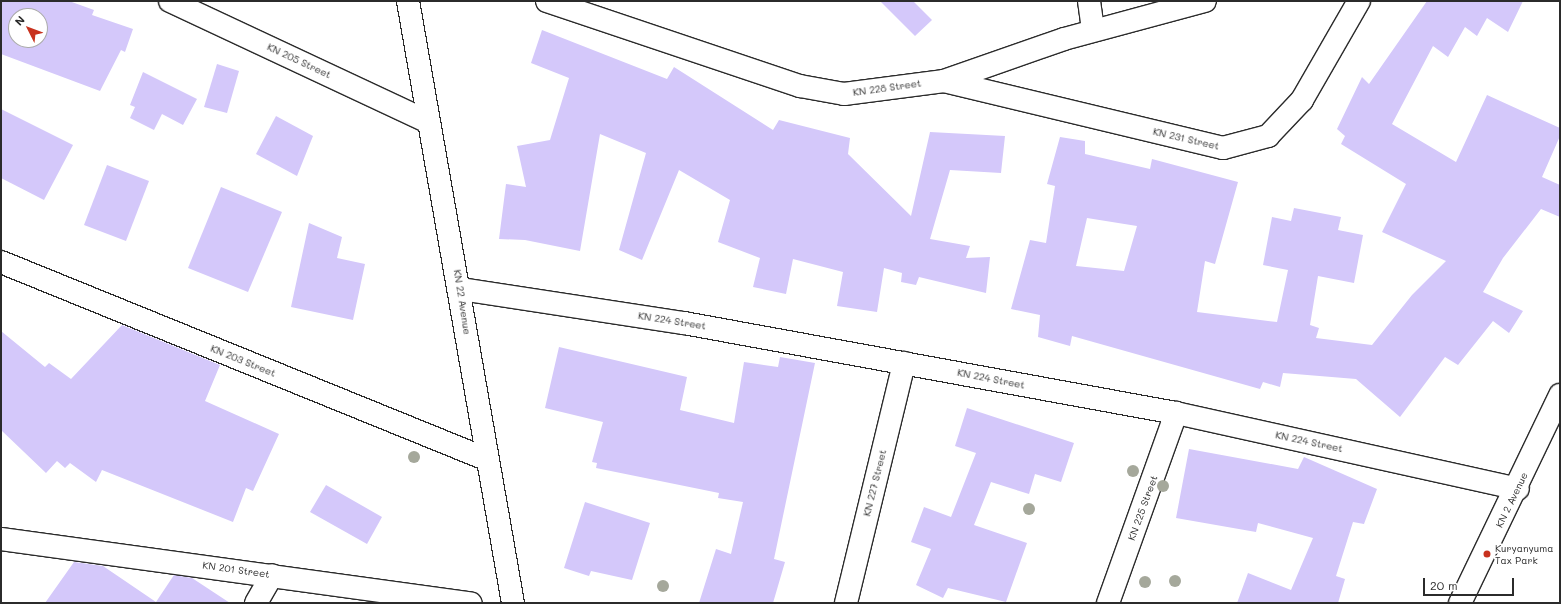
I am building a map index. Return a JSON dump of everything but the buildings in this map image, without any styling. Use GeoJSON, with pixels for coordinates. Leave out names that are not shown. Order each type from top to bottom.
{"type":"FeatureCollection","features":[{"type":"Feature","properties":{"kind":"street","name":"KN 205 Street"},"geometry":{"type":"LineString","coordinates":[[170,1],[428,122]]}},
{"type":"Feature","properties":{"kind":"street","name":"KN 22 Avenue"},"geometry":{"type":"LineString","coordinates":[[408,1],[428,122],[461,289],[486,459],[513,603]]}},
{"type":"Feature","properties":{"kind":"street","name":"KN 228 Street"},"geometry":{"type":"LineString","coordinates":[[547,1],[800,86],[844,94],[944,81],[1010,55],[1092,30],[1205,1]]}},
{"type":"Feature","properties":{"kind":"street"},"geometry":{"type":"LineString","coordinates":[[1088,1],[1092,30]]}},
{"type":"Feature","properties":{"kind":"street","name":"KN 231 Street"},"geometry":{"type":"LineString","coordinates":[[944,81],[1223,148],[1268,136],[1302,100],[1359,1]]}},
{"type":"Feature","properties":{"kind":"street","name":"KN 203 Street"},"geometry":{"type":"LineString","coordinates":[[1,262],[486,459]]}},
{"type":"Feature","properties":{"kind":"street","name":"KN 224 Street"},"geometry":{"type":"LineString","coordinates":[[461,289],[684,323],[1176,413],[1518,489]]}},
{"type":"Feature","properties":{"kind":"street","name":"KN 227 Street"},"geometry":{"type":"LineString","coordinates":[[846,603],[904,363]]}},
{"type":"Feature","properties":{"kind":"street","name":"KN 2 Avenue"},"geometry":{"type":"LineString","coordinates":[[1460,603],[1518,489],[1560,395]]}},
{"type":"Feature","properties":{"kind":"street","name":"KN 225 Street"},"geometry":{"type":"LineString","coordinates":[[1108,603],[1176,413]]}},
{"type":"Feature","properties":{"kind":"street","name":"KN 201 Street"},"geometry":{"type":"LineString","coordinates":[[1,539],[471,603]]}},
{"type":"Feature","properties":{"kind":"street"},"geometry":{"type":"LineString","coordinates":[[256,603],[272,575]]}},
{"type":"Feature","properties":{"kind":"place","name":"Kuryanyuma Tax Park"},"geometry":{"type":"Point","coordinates":[1487,554]}}]}
